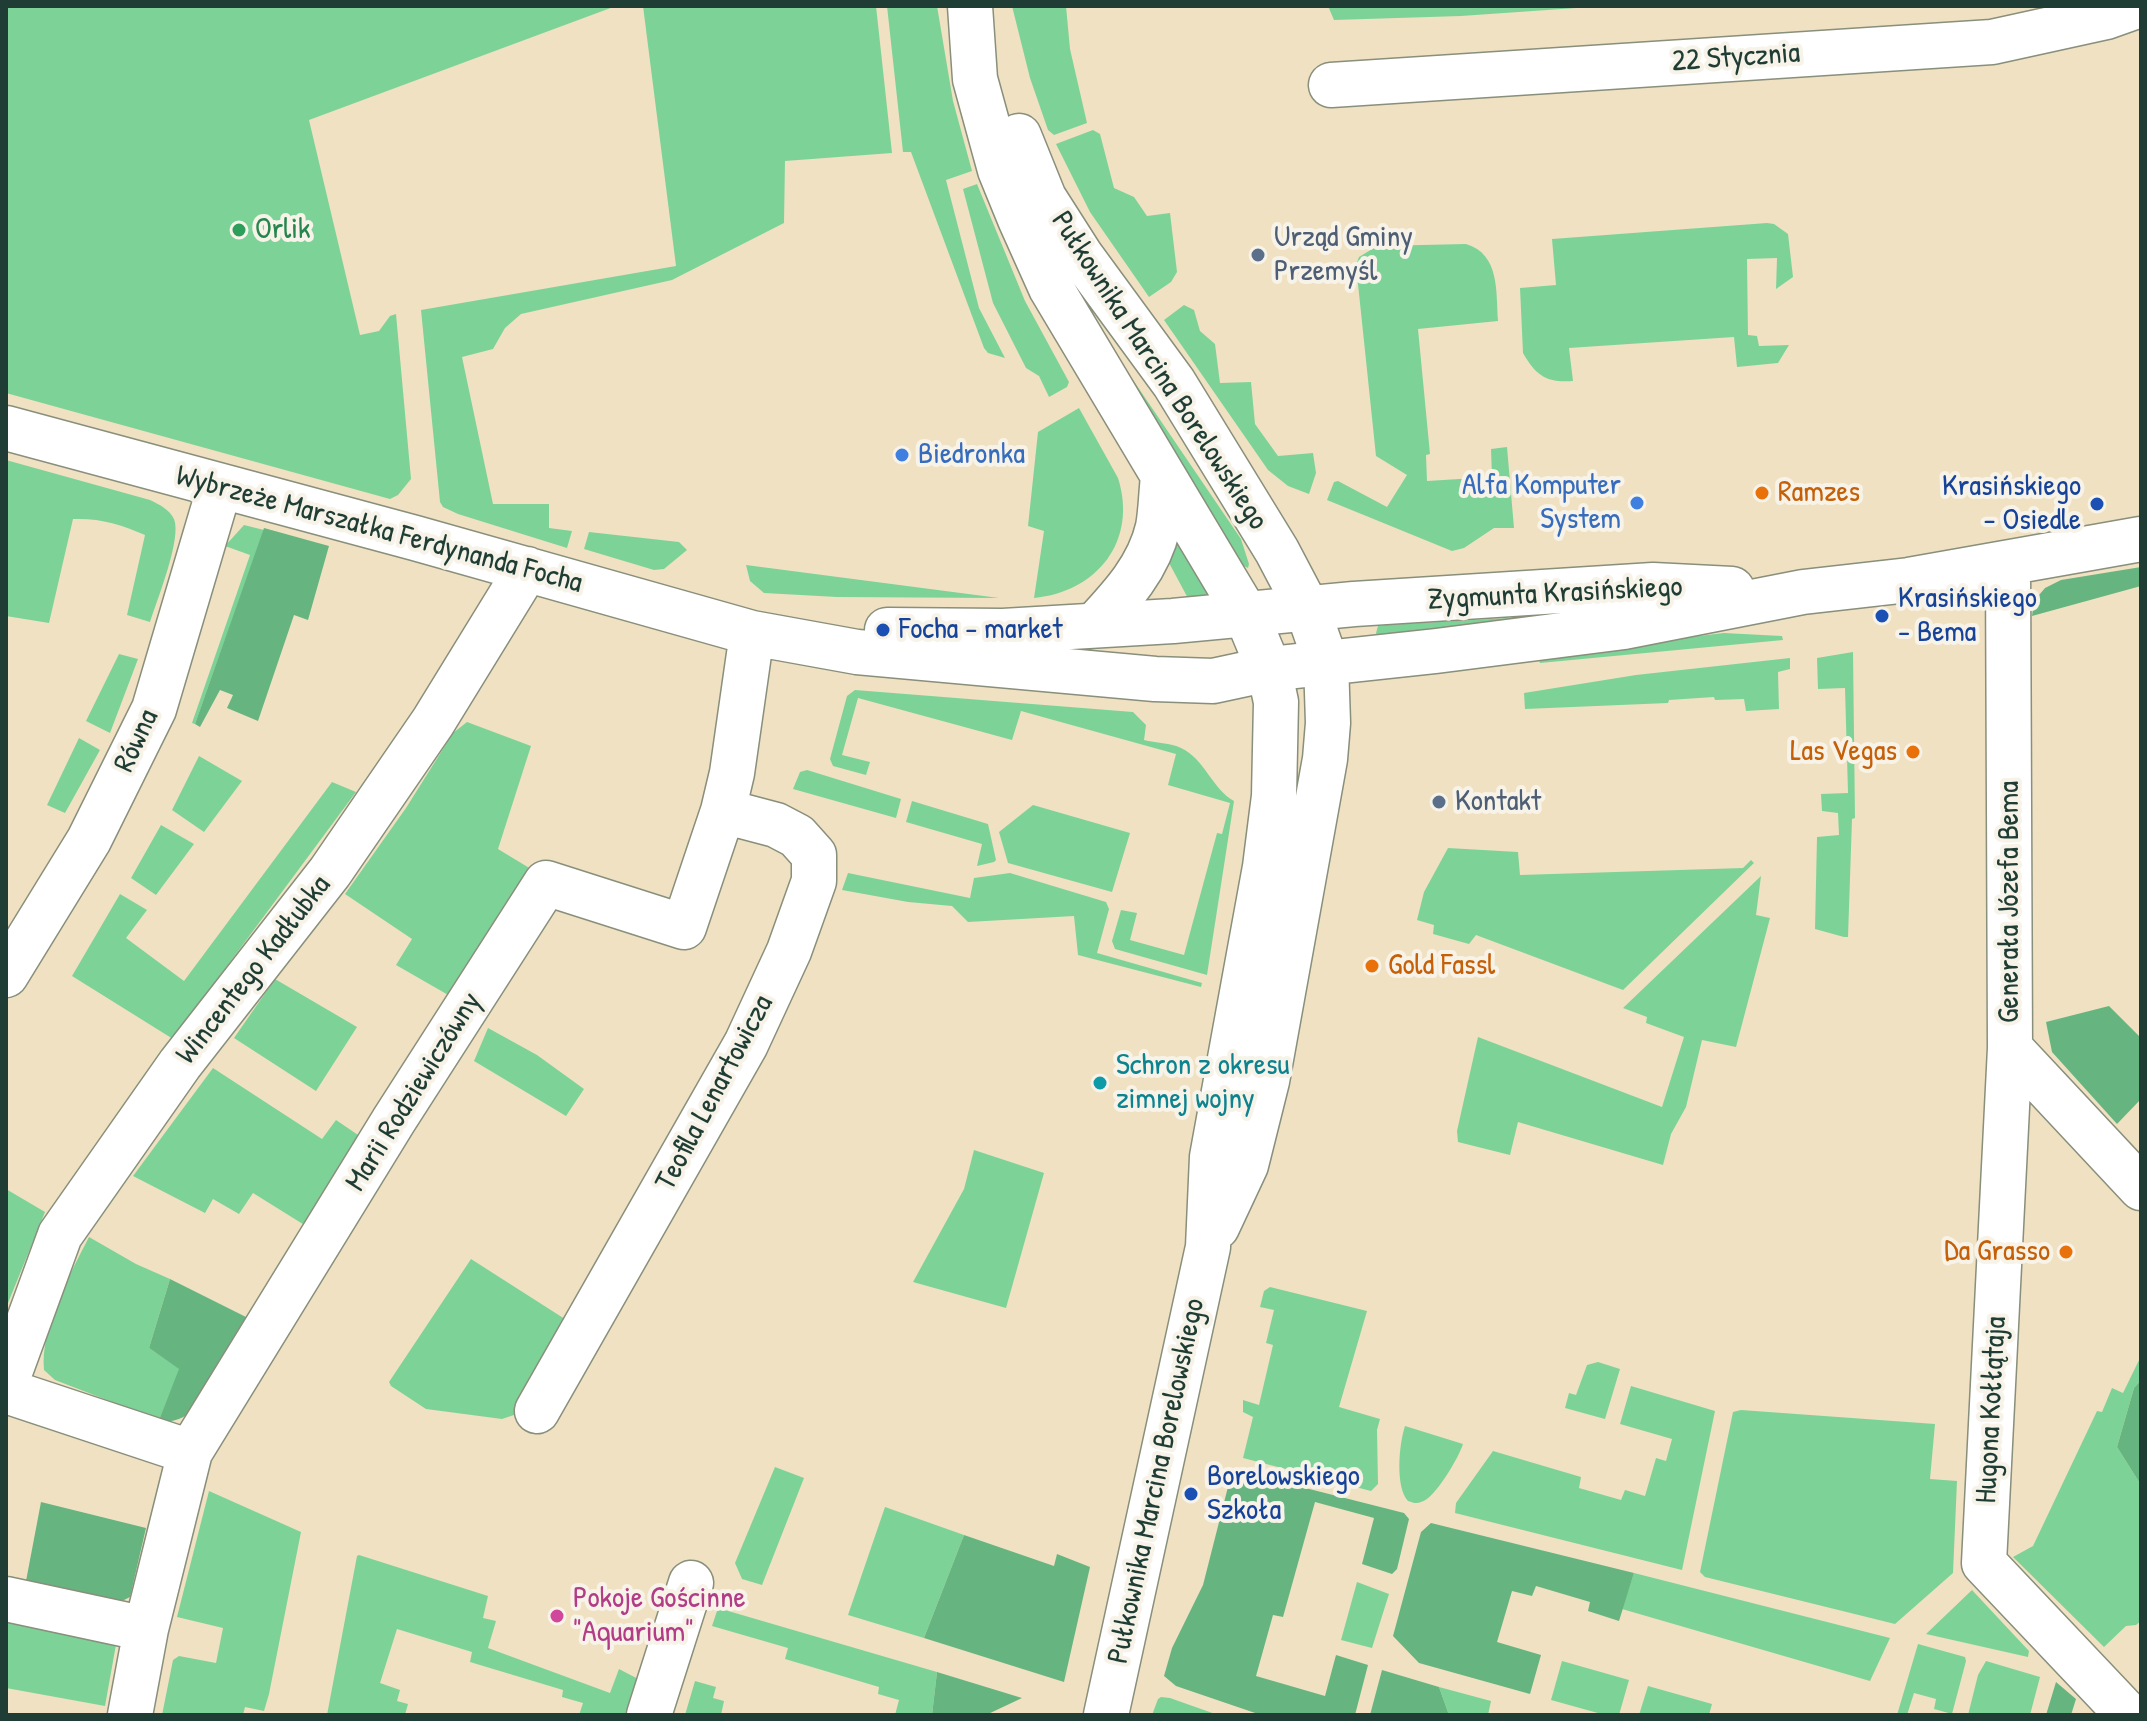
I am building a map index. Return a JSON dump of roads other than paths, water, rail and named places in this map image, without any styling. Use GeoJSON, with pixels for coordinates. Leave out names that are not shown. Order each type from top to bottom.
{"type":"FeatureCollection","features":[{"type":"Feature","properties":{"kind":"street","name":"Pułkownika Marcina Borelowskiego"},"geometry":{"type":"LineString","coordinates":[[970,6],[975,79],[1000,170],[1020,219],[1051,288],[1247,616],[1269,669],[1276,702],[1274,796],[1265,867],[1212,1157],[1208,1247],[1106,1715]]}},
{"type":"Feature","properties":{"kind":"street","name":"Pułkownika Marcina Borelowskiego"},"geometry":{"type":"LineString","coordinates":[[979,6],[1019,138],[1044,198],[1081,256],[1174,383],[1277,551],[1307,608],[1326,662],[1328,723],[1325,759],[1267,1081],[1246,1165],[1208,1247]]}},
{"type":"Feature","properties":{"kind":"street","name":"22 Stycznia"},"geometry":{"type":"LineString","coordinates":[[1331,85],[1992,42],[2106,17],[2137,6]]}},
{"type":"Feature","properties":{"kind":"street","name":"Wybrzeże Marszałka Ferdynanda Focha"},"geometry":{"type":"LineString","coordinates":[[6,428],[752,633],[857,652],[1155,679],[1213,681],[1269,669],[1326,662]]}},
{"type":"Feature","properties":{"kind":"street"},"geometry":{"type":"LineString","coordinates":[[1095,625],[1137,577],[1145,560],[1158,527],[1163,477]]}},
{"type":"Feature","properties":{"kind":"street","name":"Równa"},"geometry":{"type":"LineString","coordinates":[[6,975],[89,840],[154,709],[220,486]]}},
{"type":"Feature","properties":{"kind":"street","name":"Zygmunta Krasińskiego"},"geometry":{"type":"LineString","coordinates":[[1326,662],[1624,627],[1803,592],[1909,580],[2141,539]]}},
{"type":"Feature","properties":{"kind":"street","name":"Generała Józefa Bema"},"geometry":{"type":"LineString","coordinates":[[2008,564],[2010,1048],[2141,1188]]}},
{"type":"Feature","properties":{"kind":"street","name":"Wincentego Kadłubka"},"geometry":{"type":"LineString","coordinates":[[6,1383],[60,1235],[180,1064],[330,872],[433,722],[527,569]]}},
{"type":"Feature","properties":{"kind":"street","name":"Zygmunta Krasińskiego"},"geometry":{"type":"LineString","coordinates":[[1307,608],[1653,585],[1803,592]]}},
{"type":"Feature","properties":{"kind":"street","name":"Wybrzeże Marszałka Ferdynanda Focha"},"geometry":{"type":"LineString","coordinates":[[752,633],[816,630],[1003,631],[1247,616],[1307,608]]}},
{"type":"Feature","properties":{"kind":"street","name":"Marii Rodziewiczówny"},"geometry":{"type":"LineString","coordinates":[[130,1715],[146,1629],[190,1452],[394,1120],[546,883],[684,927],[723,811],[732,773],[752,633]]}},
{"type":"Feature","properties":{"kind":"street","name":"Teofila Lenartowicza"},"geometry":{"type":"LineString","coordinates":[[537,1411],[746,1044],[789,951],[814,881],[814,855],[797,836],[776,825],[723,811]]}},
{"type":"Feature","properties":{"kind":"street","name":"Hugona Kołłątaja"},"geometry":{"type":"LineString","coordinates":[[2010,1048],[1984,1563],[2128,1715]]}},
{"type":"Feature","properties":{"kind":"street"},"geometry":{"type":"LineString","coordinates":[[6,1391],[190,1452]]}},
{"type":"Feature","properties":{"kind":"street"},"geometry":{"type":"LineString","coordinates":[[649,1715],[691,1583]]}},
{"type":"Feature","properties":{"kind":"street"},"geometry":{"type":"LineString","coordinates":[[6,1599],[146,1629]]}},
{"type":"Feature","properties":{"kind":"place","name":"Orlik"},"geometry":{"type":"Point","coordinates":[239,230]}},
{"type":"Feature","properties":{"kind":"place","name":"Urząd Gminy Przemyśl"},"geometry":{"type":"Point","coordinates":[1258,255]}},
{"type":"Feature","properties":{"kind":"place","name":"Biedronka"},"geometry":{"type":"Point","coordinates":[902,455]}},
{"type":"Feature","properties":{"kind":"place","name":"Ramzes"},"geometry":{"type":"Point","coordinates":[1762,493]}},
{"type":"Feature","properties":{"kind":"place","name":"Alfa Komputer System"},"geometry":{"type":"Point","coordinates":[1637,503]}},
{"type":"Feature","properties":{"kind":"place","name":"Krasińskiego - Osiedle"},"geometry":{"type":"Point","coordinates":[2097,504]}},
{"type":"Feature","properties":{"kind":"place","name":"Krasińskiego - Bema"},"geometry":{"type":"Point","coordinates":[1882,616]}},
{"type":"Feature","properties":{"kind":"place","name":"Focha - market"},"geometry":{"type":"Point","coordinates":[883,630]}},
{"type":"Feature","properties":{"kind":"place","name":"Las Vegas"},"geometry":{"type":"Point","coordinates":[1913,752]}},
{"type":"Feature","properties":{"kind":"place","name":"Kontakt"},"geometry":{"type":"Point","coordinates":[1439,802]}},
{"type":"Feature","properties":{"kind":"place","name":"Gold Fassl"},"geometry":{"type":"Point","coordinates":[1372,966]}},
{"type":"Feature","properties":{"kind":"place","name":"Schron z okresu zimnej wojny"},"geometry":{"type":"Point","coordinates":[1100,1083]}},
{"type":"Feature","properties":{"kind":"place","name":"Da Grasso"},"geometry":{"type":"Point","coordinates":[2066,1252]}},
{"type":"Feature","properties":{"kind":"place","name":"Borelowskiego Szkoła"},"geometry":{"type":"Point","coordinates":[1191,1494]}},
{"type":"Feature","properties":{"kind":"place","name":"Pokoje Gościnne \"Aquarium\""},"geometry":{"type":"Point","coordinates":[557,1616]}}]}
